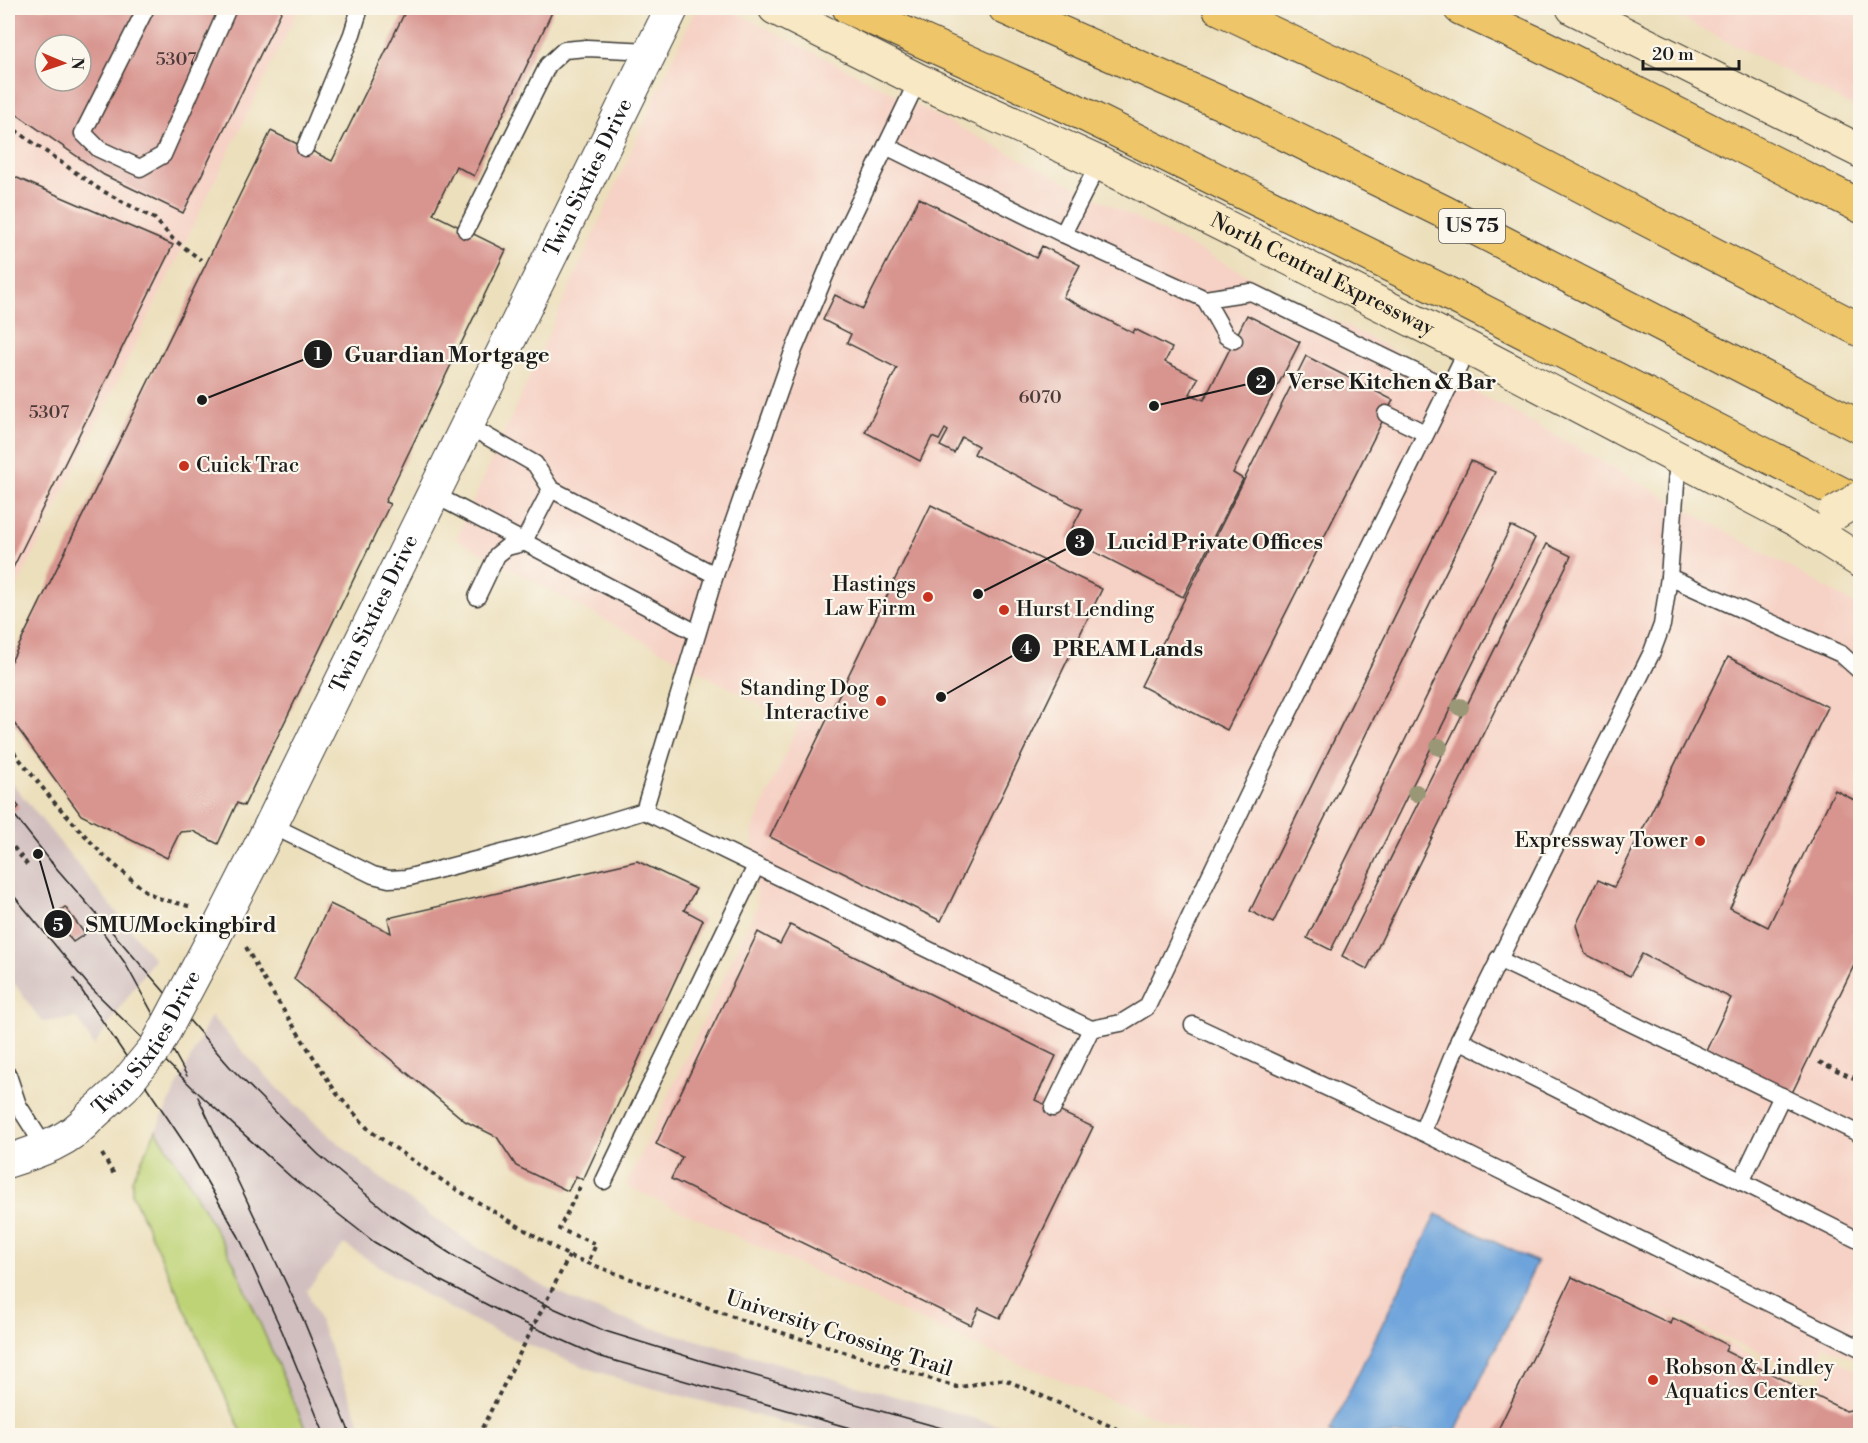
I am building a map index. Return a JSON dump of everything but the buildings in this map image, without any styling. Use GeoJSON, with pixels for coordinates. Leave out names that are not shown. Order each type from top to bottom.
{"type":"FeatureCollection","features":[{"type":"Feature","properties":{"kind":"highway"},"geometry":{"type":"LineString","coordinates":[[849,8],[1080,112],[1467,303],[1852,505]]}},
{"type":"Feature","properties":{"kind":"highway","name":"US 75"},"geometry":{"type":"LineString","coordinates":[[1005,8],[1230,107],[1434,207],[1860,427]]}},
{"type":"Feature","properties":{"kind":"highway"},"geometry":{"type":"LineString","coordinates":[[1219,8],[1345,66],[1450,118],[1860,330]]}},
{"type":"Feature","properties":{"kind":"highway"},"geometry":{"type":"LineString","coordinates":[[1460,8],[1540,45],[1860,206]]}},
{"type":"Feature","properties":{"kind":"main road","name":"North Central Expressway"},"geometry":{"type":"LineString","coordinates":[[775,8],[918,80],[1099,163],[1468,348],[1796,520],[1860,561]]}},
{"type":"Feature","properties":{"kind":"main road"},"geometry":{"type":"LineString","coordinates":[[1581,9],[1860,151]]}},
{"type":"Feature","properties":{"kind":"main road"},"geometry":{"type":"LineString","coordinates":[[1796,520],[1852,505]]}},
{"type":"Feature","properties":{"kind":"street","name":"Twin Sixties Drive"},"geometry":{"type":"LineString","coordinates":[[8,1161],[46,1149],[85,1124],[124,1086],[156,1047],[229,941],[271,825],[672,8]]}},
{"type":"Feature","properties":{"kind":"lane"},"geometry":{"type":"LineString","coordinates":[[146,8],[83,133],[99,149],[140,168],[163,155],[228,8]]}},
{"type":"Feature","properties":{"kind":"lane"},"geometry":{"type":"LineString","coordinates":[[305,148],[352,34],[360,8]]}},
{"type":"Feature","properties":{"kind":"lane"},"geometry":{"type":"LineString","coordinates":[[466,230],[548,64],[564,50],[587,48],[651,51]]}},
{"type":"Feature","properties":{"kind":"lane"},"geometry":{"type":"LineString","coordinates":[[644,811],[715,575],[793,352],[834,254],[918,80]]}},
{"type":"Feature","properties":{"kind":"lane"},"geometry":{"type":"LineString","coordinates":[[886,146],[1063,234],[1205,299],[1251,292],[1448,388]]}},
{"type":"Feature","properties":{"kind":"lane"},"geometry":{"type":"LineString","coordinates":[[1063,234],[1099,163]]}},
{"type":"Feature","properties":{"kind":"lane"},"geometry":{"type":"LineString","coordinates":[[1205,299],[1226,336],[1234,340]]}},
{"type":"Feature","properties":{"kind":"lane"},"geometry":{"type":"LineString","coordinates":[[271,825],[373,875],[389,879],[406,878],[530,846],[644,811],[1091,1029],[1121,1023],[1147,1007],[1468,348]]}},
{"type":"Feature","properties":{"kind":"lane"},"geometry":{"type":"LineString","coordinates":[[1386,414],[1425,433]]}},
{"type":"Feature","properties":{"kind":"lane"},"geometry":{"type":"LineString","coordinates":[[466,425],[535,464],[551,489],[715,575]]}},
{"type":"Feature","properties":{"kind":"lane"},"geometry":{"type":"LineString","coordinates":[[1422,1132],[1459,1040],[1652,652],[1662,625],[1669,577],[1678,457]]}},
{"type":"Feature","properties":{"kind":"lane"},"geometry":{"type":"LineString","coordinates":[[477,597],[497,555],[507,547],[523,543],[551,489]]}},
{"type":"Feature","properties":{"kind":"lane"},"geometry":{"type":"LineString","coordinates":[[433,494],[697,633]]}},
{"type":"Feature","properties":{"kind":"lane"},"geometry":{"type":"LineString","coordinates":[[1669,577],[1841,654],[1860,671]]}},
{"type":"Feature","properties":{"kind":"lane"},"geometry":{"type":"LineString","coordinates":[[604,1181],[756,866]]}},
{"type":"Feature","properties":{"kind":"lane"},"geometry":{"type":"LineString","coordinates":[[1498,959],[1860,1134]]}},
{"type":"Feature","properties":{"kind":"lane"},"geometry":{"type":"LineString","coordinates":[[1193,1025],[1422,1132],[1860,1348]]}},
{"type":"Feature","properties":{"kind":"lane"},"geometry":{"type":"LineString","coordinates":[[1053,1108],[1091,1029]]}},
{"type":"Feature","properties":{"kind":"lane"},"geometry":{"type":"LineString","coordinates":[[1459,1040],[1860,1241]]}},
{"type":"Feature","properties":{"kind":"lane"},"geometry":{"type":"LineString","coordinates":[[8,1075],[13,1103],[46,1149]]}},
{"type":"Feature","properties":{"kind":"lane"},"geometry":{"type":"LineString","coordinates":[[1741,1182],[1782,1096]]}},
{"type":"Feature","properties":{"kind":"path"},"geometry":{"type":"LineString","coordinates":[[8,126],[99,189],[155,219],[173,239],[201,261]]}},
{"type":"Feature","properties":{"kind":"path"},"geometry":{"type":"LineString","coordinates":[[8,745],[54,802],[102,855],[144,890],[158,898],[193,907]]}},
{"type":"Feature","properties":{"kind":"path"},"geometry":{"type":"LineString","coordinates":[[8,840],[29,867]]}},
{"type":"Feature","properties":{"kind":"path","name":"University Crossing Trail"},"geometry":{"type":"LineString","coordinates":[[229,941],[261,975],[337,1094],[370,1131],[449,1185],[569,1256],[744,1321],[957,1387],[974,1386],[995,1379],[1006,1380],[1133,1436]]}},
{"type":"Feature","properties":{"kind":"path"},"geometry":{"type":"LineString","coordinates":[[8,979],[13,987],[8,991]]}},
{"type":"Feature","properties":{"kind":"path"},"geometry":{"type":"LineString","coordinates":[[1819,1062],[1860,1081]]}},
{"type":"Feature","properties":{"kind":"path"},"geometry":{"type":"LineString","coordinates":[[102,1154],[115,1176]]}},
{"type":"Feature","properties":{"kind":"path"},"geometry":{"type":"LineString","coordinates":[[588,1263],[596,1245],[559,1229],[581,1186],[589,1191]]}},
{"type":"Feature","properties":{"kind":"path"},"geometry":{"type":"LineString","coordinates":[[478,1436],[569,1256]]}},
{"type":"Feature","properties":{"kind":"shaded area"},"geometry":{"type":"Polygon","coordinates":[[[8,8],[299,8],[8,606],[8,8]]]}},
{"type":"Feature","properties":{"kind":"shaded area"},"geometry":{"type":"Polygon","coordinates":[[[696,8],[727,8],[1510,410],[1860,607],[1860,1361],[1824,1346],[1811,1376],[1634,1297],[1817,1388],[1831,1358],[1860,1372],[1860,1435],[1201,1435],[995,1354],[626,1186],[757,907],[752,831],[800,720],[774,712],[456,539],[696,8]]]}},
{"type":"Feature","properties":{"kind":"shaded area"},"geometry":{"type":"Polygon","coordinates":[[[1662,8],[1860,8],[1860,110],[1662,8]]]}},
{"type":"Feature","properties":{"kind":"shaded area"},"geometry":{"type":"Polygon","coordinates":[[[8,778],[154,959],[94,1046],[77,1018],[42,1022],[8,975],[8,778]]]}},
{"type":"Feature","properties":{"kind":"shaded area"},"geometry":{"type":"Polygon","coordinates":[[[211,1016],[279,1089],[366,1167],[421,1209],[478,1248],[538,1283],[586,1306],[629,1321],[1033,1435],[831,1435],[633,1383],[587,1368],[499,1333],[445,1306],[344,1244],[307,1290],[365,1435],[308,1435],[234,1263],[156,1130],[211,1016]]]}},
{"type":"Feature","properties":{"kind":"green space"},"geometry":{"type":"Polygon","coordinates":[[[156,1130],[234,1263],[308,1435],[243,1435],[132,1194],[132,1180],[156,1130]]]}},
{"type":"Feature","properties":{"kind":"water"},"geometry":{"type":"Polygon","coordinates":[[[1436,1214],[1537,1262],[1454,1435],[1334,1435],[1329,1433],[1436,1214]]]}},
{"type":"Feature","properties":{"kind":"tram line"},"geometry":{"type":"LineString","coordinates":[[8,807],[56,868]]}},
{"type":"Feature","properties":{"kind":"tram line"},"geometry":{"type":"LineString","coordinates":[[51,862],[230,1067],[319,1155],[391,1215],[457,1258],[524,1295],[605,1331],[699,1360],[970,1436]]}},
{"type":"Feature","properties":{"kind":"tram line"},"geometry":{"type":"LineString","coordinates":[[8,889],[91,988],[195,1090],[291,1177],[374,1242],[443,1282],[513,1318],[598,1356],[878,1436]]}},
{"type":"Feature","properties":{"kind":"tram line"},"geometry":{"type":"LineString","coordinates":[[102,931],[125,963],[187,1076]]}},
{"type":"Feature","properties":{"kind":"tram line"},"geometry":{"type":"LineString","coordinates":[[74,979],[185,1144],[239,1237],[282,1331],[325,1436]]}},
{"type":"Feature","properties":{"kind":"tram line"},"geometry":{"type":"LineString","coordinates":[[198,1097],[303,1319],[351,1436]]}},
{"type":"Feature","properties":{"kind":"place","name":"Guardian Mortgage"},"geometry":{"type":"Point","coordinates":[202,400]}},
{"type":"Feature","properties":{"kind":"place","name":"Verse Kitchen & Bar"},"geometry":{"type":"Point","coordinates":[1154,406]}},
{"type":"Feature","properties":{"kind":"place","name":"Cuick Trac"},"geometry":{"type":"Point","coordinates":[184,466]}},
{"type":"Feature","properties":{"kind":"place","name":"Lucid Private Offices"},"geometry":{"type":"Point","coordinates":[978,594]}},
{"type":"Feature","properties":{"kind":"place","name":"Hastings Law Firm"},"geometry":{"type":"Point","coordinates":[928,597]}},
{"type":"Feature","properties":{"kind":"place","name":"Hurst Lending"},"geometry":{"type":"Point","coordinates":[1004,610]}},
{"type":"Feature","properties":{"kind":"place","name":"PREAM Lands"},"geometry":{"type":"Point","coordinates":[941,697]}},
{"type":"Feature","properties":{"kind":"place","name":"Standing Dog Interactive"},"geometry":{"type":"Point","coordinates":[881,701]}},
{"type":"Feature","properties":{"kind":"place","name":"Expressway Tower"},"geometry":{"type":"Point","coordinates":[1700,841]}},
{"type":"Feature","properties":{"kind":"place","name":"SMU/Mockingbird"},"geometry":{"type":"Point","coordinates":[38,854]}},
{"type":"Feature","properties":{"kind":"place","name":"Robson & Lindley Aquatics Center"},"geometry":{"type":"Point","coordinates":[1653,1380]}}]}
